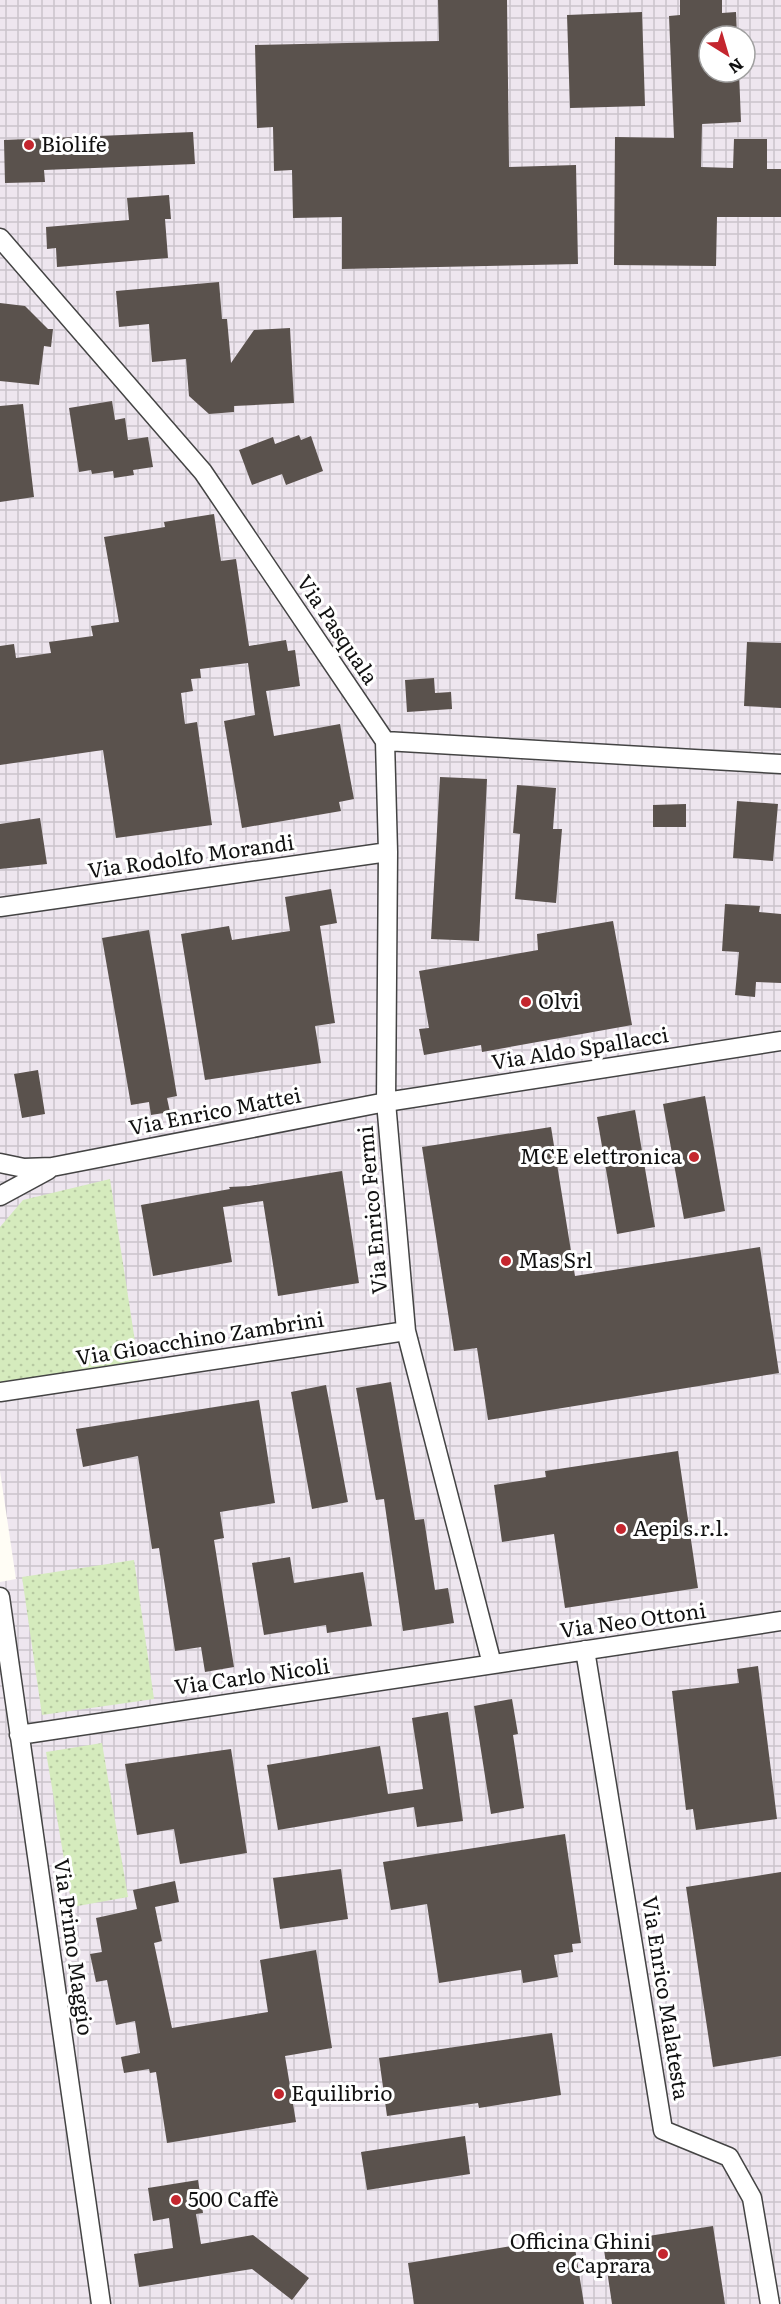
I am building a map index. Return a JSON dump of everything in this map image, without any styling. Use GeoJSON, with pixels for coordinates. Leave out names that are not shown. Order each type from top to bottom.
{"type":"FeatureCollection","features":[{"type":"Feature","properties":{"kind":"street","name":"Via Pasquala"},"geometry":{"type":"LineString","coordinates":[[0,238],[203,472],[386,741]]}},
{"type":"Feature","properties":{"kind":"street"},"geometry":{"type":"LineString","coordinates":[[386,741],[781,764]]}},
{"type":"Feature","properties":{"kind":"street","name":"Via Enrico Fermi"},"geometry":{"type":"LineString","coordinates":[[386,741],[388,852],[386,1102],[406,1331],[492,1664]]}},
{"type":"Feature","properties":{"kind":"street","name":"Via Rodolfo Morandi"},"geometry":{"type":"LineString","coordinates":[[0,907],[388,852]]}},
{"type":"Feature","properties":{"kind":"street","name":"Via Aldo Spallacci"},"geometry":{"type":"LineString","coordinates":[[386,1102],[781,1041]]}},
{"type":"Feature","properties":{"kind":"street","name":"Via Enrico Mattei"},"geometry":{"type":"LineString","coordinates":[[0,1163],[24,1168],[52,1167],[386,1102]]}},
{"type":"Feature","properties":{"kind":"street","name":"Via Enrico Mattei"},"geometry":{"type":"LineString","coordinates":[[0,1196],[52,1167]]}},
{"type":"Feature","properties":{"kind":"street","name":"Via Gioacchino Zambrini"},"geometry":{"type":"LineString","coordinates":[[0,1392],[406,1331]]}},
{"type":"Feature","properties":{"kind":"street","name":"Via Primo Maggio"},"geometry":{"type":"LineString","coordinates":[[0,1597],[101,2304]]}},
{"type":"Feature","properties":{"kind":"street","name":"Via Neo Ottoni"},"geometry":{"type":"LineString","coordinates":[[492,1664],[781,1621]]}},
{"type":"Feature","properties":{"kind":"street","name":"Via Enrico Malatesta"},"geometry":{"type":"LineString","coordinates":[[585,1650],[663,2130],[729,2157],[752,2198],[770,2304]]}},
{"type":"Feature","properties":{"kind":"street","name":"Via Carlo Nicoli"},"geometry":{"type":"LineString","coordinates":[[19,1735],[492,1664]]}},
{"type":"Feature","properties":{"kind":"shaded area"},"geometry":{"type":"Polygon","coordinates":[[[0,0],[781,0],[781,2304],[0,2304],[0,1582],[16,1579],[0,1471],[0,0]]]}},
{"type":"Feature","properties":{"kind":"green space"},"geometry":{"type":"Polygon","coordinates":[[[110,1179],[138,1361],[0,1383],[0,1227],[23,1200],[110,1179]]]}},
{"type":"Feature","properties":{"kind":"green space"},"geometry":{"type":"Polygon","coordinates":[[[134,1560],[154,1699],[42,1715],[22,1577],[134,1560]]]}},
{"type":"Feature","properties":{"kind":"green space"},"geometry":{"type":"Polygon","coordinates":[[[102,1743],[128,1897],[72,1907],[46,1752],[102,1743]]]}},
{"type":"Feature","properties":{"kind":"building"},"geometry":{"type":"Polygon","coordinates":[[[438,0],[507,0],[509,167],[576,165],[578,264],[342,269],[342,217],[293,218],[292,170],[274,171],[273,127],[257,128],[255,45],[439,41],[438,0]]]}},
{"type":"Feature","properties":{"kind":"building"},"geometry":{"type":"Polygon","coordinates":[[[680,0],[722,0],[722,13],[736,12],[736,24],[697,24],[697,84],[739,84],[741,122],[702,124],[701,167],[733,168],[734,139],[767,139],[767,169],[781,169],[781,217],[717,217],[716,266],[614,265],[615,137],[674,138],[669,16],[680,15],[680,0]]]}},
{"type":"Feature","properties":{"kind":"building"},"geometry":{"type":"Polygon","coordinates":[[[642,12],[645,106],[570,108],[567,15],[642,12]]]}},
{"type":"Feature","properties":{"kind":"building"},"geometry":{"type":"Polygon","coordinates":[[[193,132],[195,164],[44,170],[45,182],[5,183],[4,140],[193,132]]]}},
{"type":"Feature","properties":{"kind":"building"},"geometry":{"type":"Polygon","coordinates":[[[169,195],[171,219],[165,219],[168,258],[57,267],[56,248],[47,249],[46,227],[129,220],[127,198],[169,195]]]}},
{"type":"Feature","properties":{"kind":"building"},"geometry":{"type":"Polygon","coordinates":[[[219,282],[222,319],[227,319],[231,363],[254,330],[290,328],[294,403],[234,406],[234,412],[209,414],[189,396],[186,359],[152,362],[149,324],[119,327],[116,291],[219,282]]]}},
{"type":"Feature","properties":{"kind":"building"},"geometry":{"type":"Polygon","coordinates":[[[0,303],[25,306],[48,329],[53,329],[51,347],[44,346],[39,385],[0,381],[0,303]]]}},
{"type":"Feature","properties":{"kind":"building"},"geometry":{"type":"Polygon","coordinates":[[[112,401],[115,420],[125,418],[128,440],[148,437],[153,467],[133,470],[134,475],[114,478],[113,471],[92,474],[91,470],[79,472],[69,408],[112,401]]]}},
{"type":"Feature","properties":{"kind":"building"},"geometry":{"type":"Polygon","coordinates":[[[23,404],[34,497],[0,502],[0,406],[23,404]]]}},
{"type":"Feature","properties":{"kind":"building"},"geometry":{"type":"Polygon","coordinates":[[[299,435],[301,440],[311,436],[323,471],[286,485],[282,474],[252,485],[239,450],[273,437],[275,444],[299,435]]]}},
{"type":"Feature","properties":{"kind":"building"},"geometry":{"type":"Polygon","coordinates":[[[214,514],[221,561],[236,559],[249,646],[286,640],[288,651],[295,650],[300,686],[266,691],[274,736],[340,724],[354,799],[339,802],[341,811],[242,828],[224,721],[255,715],[248,663],[200,669],[201,678],[191,679],[193,691],[181,693],[185,724],[197,722],[212,825],[116,838],[103,750],[0,765],[0,646],[14,644],[16,658],[51,653],[49,642],[93,636],[91,626],[119,622],[104,537],[165,527],[164,522],[214,514]]]}},
{"type":"Feature","properties":{"kind":"building"},"geometry":{"type":"Polygon","coordinates":[[[747,642],[781,643],[781,708],[744,706],[747,642]]]}},
{"type":"Feature","properties":{"kind":"building"},"geometry":{"type":"Polygon","coordinates":[[[434,678],[435,693],[451,692],[452,709],[407,712],[405,680],[434,678]]]}},
{"type":"Feature","properties":{"kind":"building"},"geometry":{"type":"Polygon","coordinates":[[[440,777],[487,779],[479,941],[431,939],[440,777]]]}},
{"type":"Feature","properties":{"kind":"building"},"geometry":{"type":"Polygon","coordinates":[[[517,785],[556,788],[553,829],[562,829],[556,903],[515,899],[520,834],[513,833],[517,785]]]}},
{"type":"Feature","properties":{"kind":"building"},"geometry":{"type":"Polygon","coordinates":[[[737,801],[778,804],[773,861],[733,858],[737,801]]]}},
{"type":"Feature","properties":{"kind":"building"},"geometry":{"type":"Polygon","coordinates":[[[686,804],[686,827],[653,827],[653,805],[686,804]]]}},
{"type":"Feature","properties":{"kind":"building"},"geometry":{"type":"Polygon","coordinates":[[[40,818],[47,864],[0,869],[0,824],[40,818]]]}},
{"type":"Feature","properties":{"kind":"building"},"geometry":{"type":"Polygon","coordinates":[[[331,889],[337,923],[320,926],[335,1023],[315,1026],[321,1063],[205,1080],[181,934],[229,926],[232,940],[290,931],[285,897],[331,889]]]}},
{"type":"Feature","properties":{"kind":"building"},"geometry":{"type":"Polygon","coordinates":[[[725,904],[760,906],[759,912],[781,914],[781,983],[756,982],[755,997],[735,995],[739,952],[722,951],[725,904]]]}},
{"type":"Feature","properties":{"kind":"building","name":"Olvi"},"geometry":{"type":"Polygon","coordinates":[[[613,921],[632,1025],[482,1052],[481,1045],[424,1055],[419,1029],[429,1028],[419,971],[538,950],[537,934],[613,921]]]}},
{"type":"Feature","properties":{"kind":"building"},"geometry":{"type":"Polygon","coordinates":[[[149,930],[177,1096],[167,1098],[170,1112],[151,1115],[149,1102],[131,1105],[102,938],[149,930]]]}},
{"type":"Feature","properties":{"kind":"building"},"geometry":{"type":"Polygon","coordinates":[[[38,1070],[45,1114],[22,1118],[14,1074],[38,1070]]]}},
{"type":"Feature","properties":{"kind":"building","name":"MCE elettronica"},"geometry":{"type":"Polygon","coordinates":[[[705,1096],[725,1211],[684,1219],[663,1104],[705,1096]]]}},
{"type":"Feature","properties":{"kind":"building"},"geometry":{"type":"Polygon","coordinates":[[[635,1110],[655,1227],[617,1234],[597,1117],[635,1110]]]}},
{"type":"Feature","properties":{"kind":"building","name":"Mas Srl"},"geometry":{"type":"Polygon","coordinates":[[[551,1127],[575,1276],[760,1247],[779,1373],[488,1420],[477,1348],[454,1351],[422,1147],[551,1127]]]}},
{"type":"Feature","properties":{"kind":"building"},"geometry":{"type":"Polygon","coordinates":[[[342,1171],[359,1283],[278,1296],[263,1201],[223,1207],[232,1262],[153,1276],[141,1205],[230,1189],[229,1187],[249,1186],[342,1171]]]}},
{"type":"Feature","properties":{"kind":"building"},"geometry":{"type":"Polygon","coordinates":[[[391,1382],[415,1520],[424,1519],[435,1590],[448,1588],[454,1623],[403,1631],[384,1499],[376,1500],[356,1388],[391,1382]]]}},
{"type":"Feature","properties":{"kind":"building"},"geometry":{"type":"Polygon","coordinates":[[[326,1385],[348,1502],[312,1509],[291,1392],[326,1385]]]}},
{"type":"Feature","properties":{"kind":"building"},"geometry":{"type":"Polygon","coordinates":[[[259,1400],[275,1503],[220,1512],[224,1538],[214,1540],[234,1667],[205,1672],[201,1647],[175,1651],[159,1548],[152,1549],[138,1456],[83,1467],[76,1429],[259,1400]]]}},
{"type":"Feature","properties":{"kind":"building","name":"Aepi s.r.l."},"geometry":{"type":"Polygon","coordinates":[[[678,1451],[698,1588],[565,1608],[554,1534],[502,1542],[494,1485],[546,1477],[545,1471],[678,1451]]]}},
{"type":"Feature","properties":{"kind":"building"},"geometry":{"type":"Polygon","coordinates":[[[290,1557],[294,1583],[363,1572],[372,1626],[327,1633],[326,1625],[264,1635],[252,1563],[290,1557]]]}},
{"type":"Feature","properties":{"kind":"building"},"geometry":{"type":"Polygon","coordinates":[[[758,1666],[777,1819],[696,1830],[693,1809],[686,1810],[672,1691],[739,1683],[737,1669],[758,1666]]]}},
{"type":"Feature","properties":{"kind":"building"},"geometry":{"type":"Polygon","coordinates":[[[512,1699],[518,1734],[513,1735],[524,1808],[491,1814],[474,1706],[512,1699]]]}},
{"type":"Feature","properties":{"kind":"building"},"geometry":{"type":"Polygon","coordinates":[[[448,1712],[463,1821],[417,1827],[414,1807],[278,1830],[267,1765],[380,1746],[388,1794],[423,1789],[412,1718],[448,1712]]]}},
{"type":"Feature","properties":{"kind":"building"},"geometry":{"type":"Polygon","coordinates":[[[231,1749],[247,1853],[180,1864],[174,1829],[137,1835],[125,1764],[231,1749]]]}},
{"type":"Feature","properties":{"kind":"building"},"geometry":{"type":"Polygon","coordinates":[[[565,1834],[581,1943],[572,1944],[573,1952],[554,1955],[558,1977],[523,1983],[521,1970],[439,1983],[427,1904],[391,1910],[383,1862],[565,1834]]]}},
{"type":"Feature","properties":{"kind":"building"},"geometry":{"type":"Polygon","coordinates":[[[341,1869],[348,1919],[280,1929],[273,1878],[341,1869]]]}},
{"type":"Feature","properties":{"kind":"building"},"geometry":{"type":"Polygon","coordinates":[[[781,1872],[781,2056],[713,2067],[686,1887],[781,1872]]]}},
{"type":"Feature","properties":{"kind":"building"},"geometry":{"type":"Polygon","coordinates":[[[175,1881],[179,1902],[155,1907],[162,1941],[154,1943],[172,2028],[268,2012],[260,1960],[316,1950],[332,2048],[285,2056],[296,2122],[167,2143],[156,2072],[150,2073],[149,2069],[124,2073],[121,2057],[140,2053],[135,2021],[116,2025],[107,1980],[96,1982],[90,1954],[102,1952],[96,1918],[137,1909],[133,1890],[175,1881]]]}},
{"type":"Feature","properties":{"kind":"building"},"geometry":{"type":"Polygon","coordinates":[[[552,2033],[561,2095],[479,2108],[478,2103],[387,2116],[379,2058],[552,2033]]]}},
{"type":"Feature","properties":{"kind":"building"},"geometry":{"type":"Polygon","coordinates":[[[465,2136],[470,2174],[367,2190],[361,2152],[465,2136]]]}},
{"type":"Feature","properties":{"kind":"building"},"geometry":{"type":"Polygon","coordinates":[[[198,2180],[203,2213],[196,2214],[201,2244],[253,2235],[309,2278],[292,2300],[252,2269],[139,2287],[134,2254],[173,2248],[169,2218],[153,2221],[148,2188],[198,2180]]]}},
{"type":"Feature","properties":{"kind":"building"},"geometry":{"type":"Polygon","coordinates":[[[713,2226],[725,2304],[612,2304],[603,2243],[713,2226]]]}},
{"type":"Feature","properties":{"kind":"building"},"geometry":{"type":"Polygon","coordinates":[[[573,2236],[584,2304],[414,2304],[408,2263],[573,2236]]]}},
{"type":"Feature","properties":{"kind":"place","name":"Biolife"},"geometry":{"type":"Point","coordinates":[29,145]}},
{"type":"Feature","properties":{"kind":"place","name":"Olvi"},"geometry":{"type":"Point","coordinates":[526,1002]}},
{"type":"Feature","properties":{"kind":"place","name":"MCE elettronica"},"geometry":{"type":"Point","coordinates":[694,1157]}},
{"type":"Feature","properties":{"kind":"place","name":"Mas Srl"},"geometry":{"type":"Point","coordinates":[506,1261]}},
{"type":"Feature","properties":{"kind":"place","name":"Aepi s.r.l."},"geometry":{"type":"Point","coordinates":[621,1529]}},
{"type":"Feature","properties":{"kind":"place","name":"Equilibrio"},"geometry":{"type":"Point","coordinates":[279,2094]}},
{"type":"Feature","properties":{"kind":"place","name":"500 Caffè"},"geometry":{"type":"Point","coordinates":[176,2200]}},
{"type":"Feature","properties":{"kind":"place","name":"Officina Ghini e Caprara"},"geometry":{"type":"Point","coordinates":[663,2254]}}]}
